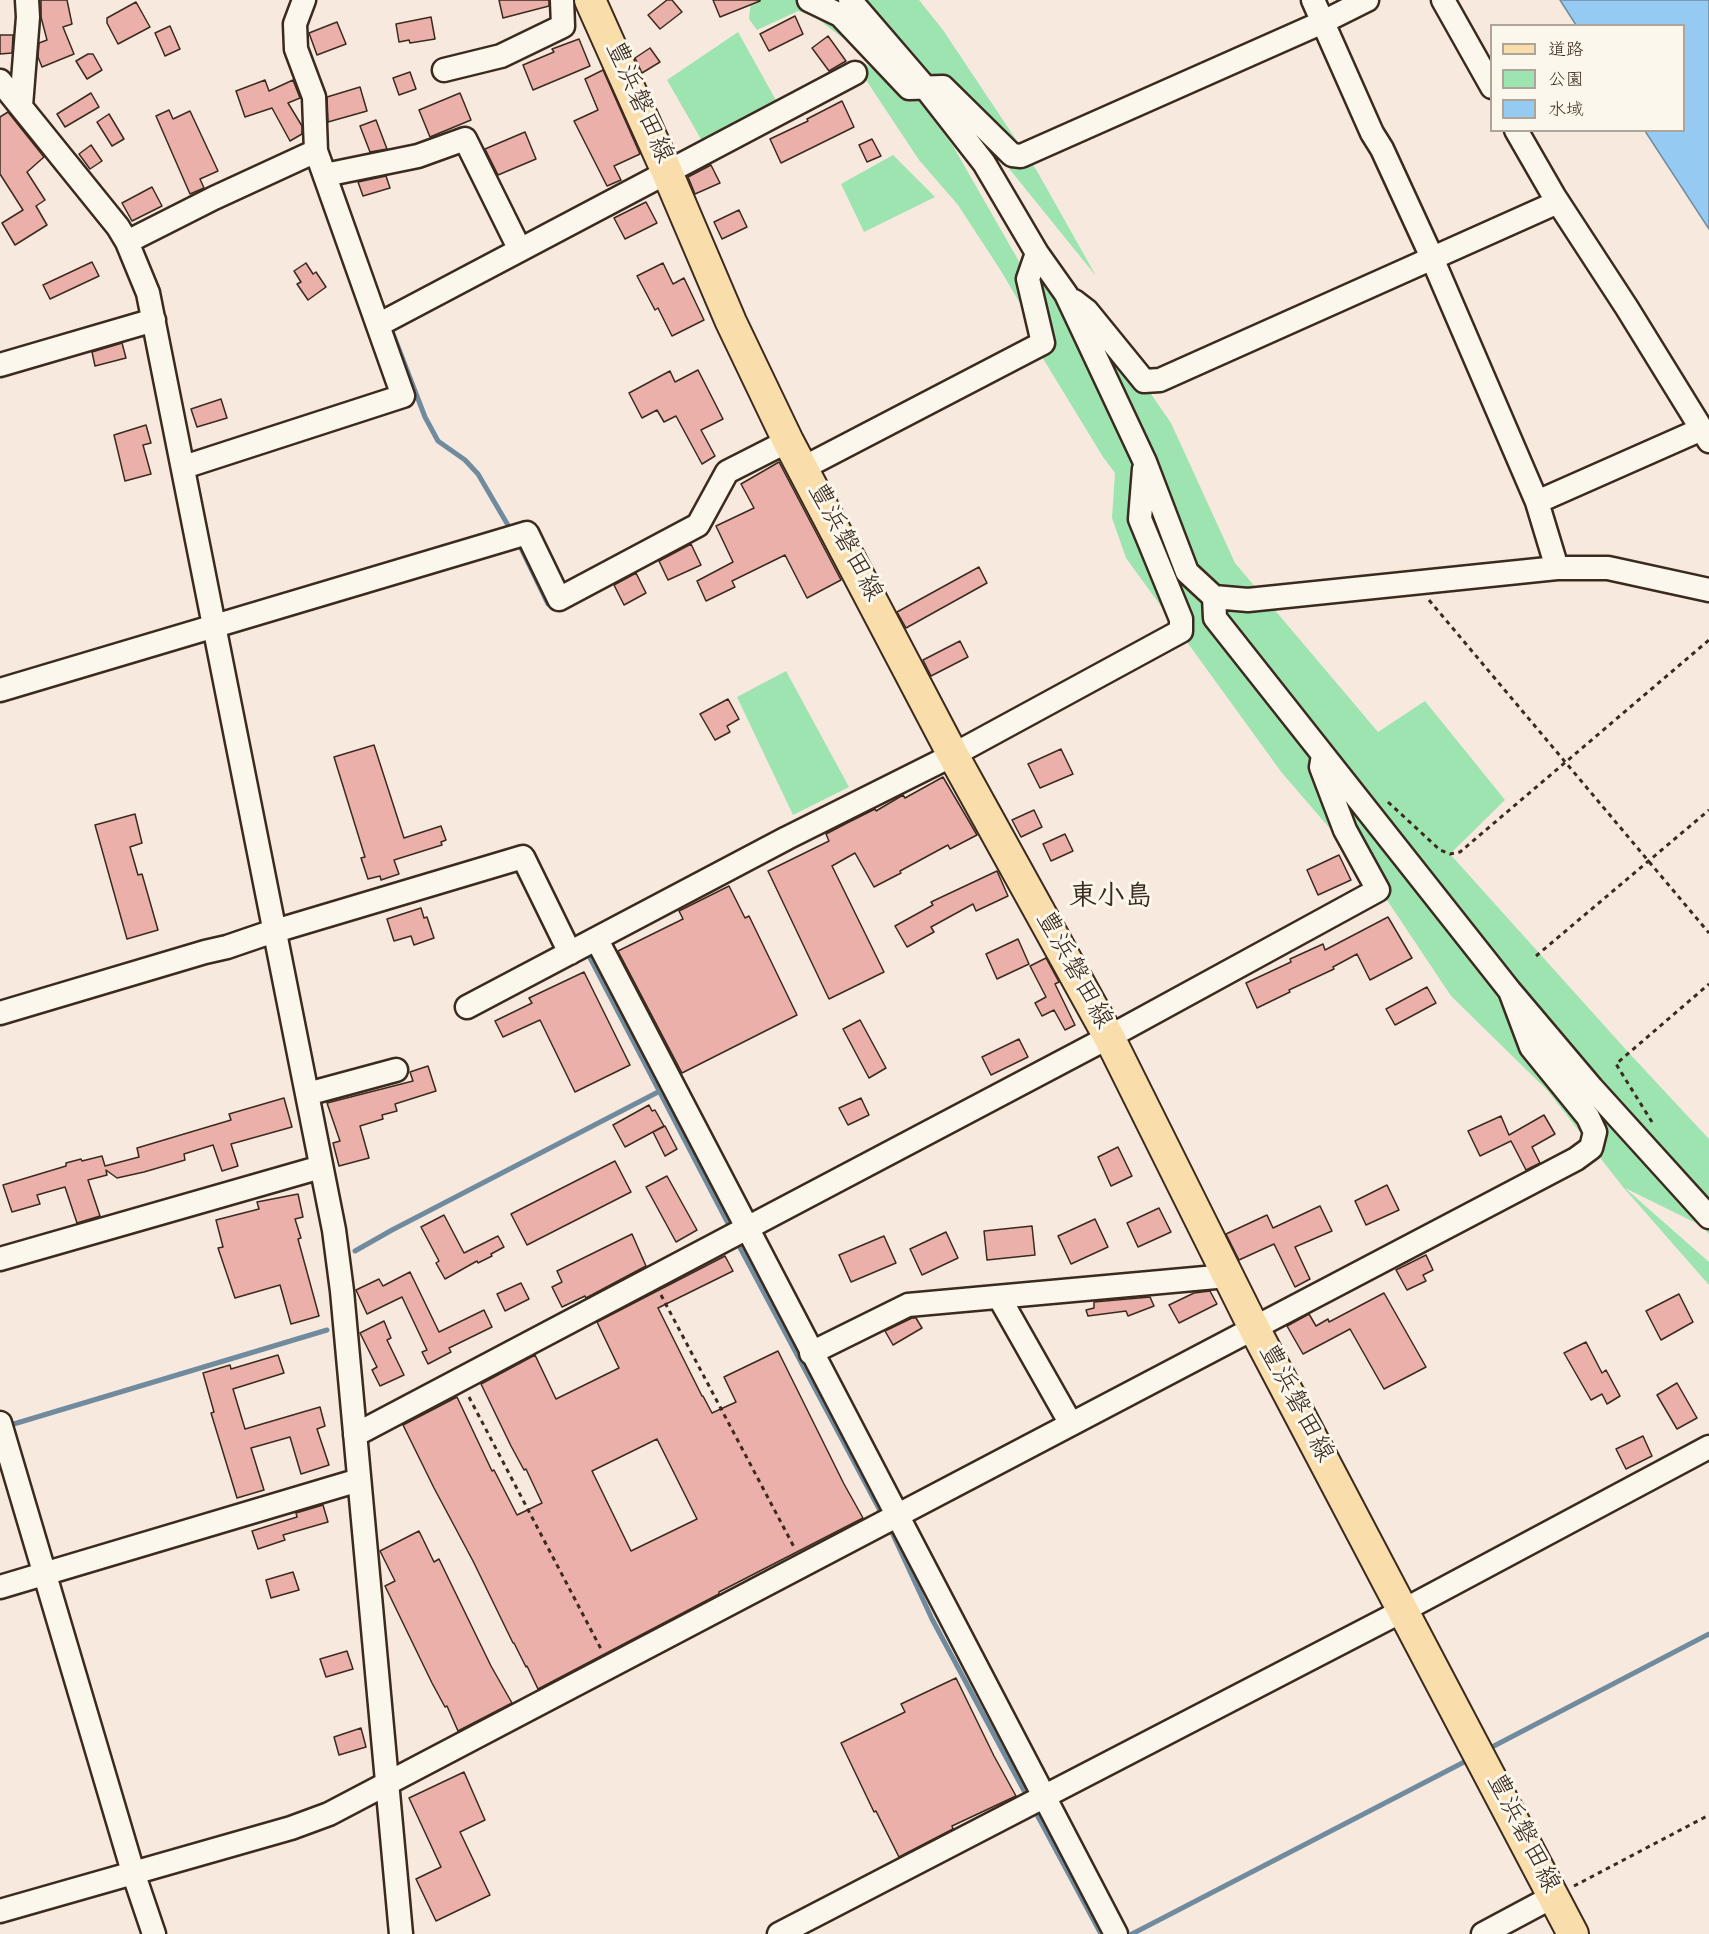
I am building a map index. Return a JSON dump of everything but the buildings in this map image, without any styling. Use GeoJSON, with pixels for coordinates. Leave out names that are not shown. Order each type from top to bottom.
{"type":"FeatureCollection","features":[{"type":"Feature","properties":{"kind":"main road","name":"豊浜磐田線"},"geometry":{"type":"LineString","coordinates":[[590,0],[731,322],[788,441],[953,755],[1109,1037],[1227,1276],[1573,1934]]}},
{"type":"Feature","properties":{"kind":"street"},"geometry":{"type":"LineString","coordinates":[[21,106],[28,18],[27,0]]}},
{"type":"Feature","properties":{"kind":"street"},"geometry":{"type":"LineString","coordinates":[[184,467],[403,396],[386,322],[316,151],[314,97],[297,49],[295,24],[304,0]]}},
{"type":"Feature","properties":{"kind":"street"},"geometry":{"type":"LineString","coordinates":[[444,70],[501,56],[563,26],[562,0]]}},
{"type":"Feature","properties":{"kind":"street"},"geometry":{"type":"LineString","coordinates":[[809,0],[840,15],[909,87],[943,87],[1012,155],[1021,156],[1323,22],[1367,0]]}},
{"type":"Feature","properties":{"kind":"street"},"geometry":{"type":"LineString","coordinates":[[850,0],[924,86],[984,163],[1037,253],[1066,294],[1145,462],[1187,572],[1214,597],[1248,600],[1557,568],[1608,568],[1709,590]]}},
{"type":"Feature","properties":{"kind":"street"},"geometry":{"type":"LineString","coordinates":[[1313,0],[1372,133],[1382,148],[1432,258],[1537,502],[1557,568]]}},
{"type":"Feature","properties":{"kind":"street"},"geometry":{"type":"LineString","coordinates":[[1443,0],[1490,85]]}},
{"type":"Feature","properties":{"kind":"street"},"geometry":{"type":"LineString","coordinates":[[386,322],[855,73]]}},
{"type":"Feature","properties":{"kind":"street"},"geometry":{"type":"LineString","coordinates":[[0,81],[104,208],[127,242],[148,293],[154,320],[333,1230],[342,1291],[401,1934]]}},
{"type":"Feature","properties":{"kind":"street"},"geometry":{"type":"LineString","coordinates":[[1517,132],[1558,202],[1706,435],[1537,502]]}},
{"type":"Feature","properties":{"kind":"street"},"geometry":{"type":"LineString","coordinates":[[325,175],[418,156],[465,139],[520,250]]}},
{"type":"Feature","properties":{"kind":"street"},"geometry":{"type":"LineString","coordinates":[[127,242],[214,198],[316,151]]}},
{"type":"Feature","properties":{"kind":"street"},"geometry":{"type":"LineString","coordinates":[[1066,294],[1087,311],[1144,381],[1160,380],[1558,202]]}},
{"type":"Feature","properties":{"kind":"street"},"geometry":{"type":"LineString","coordinates":[[803,468],[1043,343],[1028,279],[1037,253]]}},
{"type":"Feature","properties":{"kind":"street"},"geometry":{"type":"LineString","coordinates":[[0,365],[154,320]]}},
{"type":"Feature","properties":{"kind":"street"},"geometry":{"type":"LineString","coordinates":[[0,690],[527,533],[559,599],[698,525],[727,472],[788,441]]}},
{"type":"Feature","properties":{"kind":"street"},"geometry":{"type":"LineString","coordinates":[[467,1006],[787,838],[953,755],[1180,632],[1181,619],[1140,519],[1145,462]]}},
{"type":"Feature","properties":{"kind":"street"},"geometry":{"type":"LineString","coordinates":[[1214,597],[1215,618],[1510,991],[1592,1088],[1709,1217]]}},
{"type":"Feature","properties":{"kind":"street"},"geometry":{"type":"LineString","coordinates":[[355,1435],[1109,1037],[1378,890],[1345,830],[1321,767],[1323,755]]}},
{"type":"Feature","properties":{"kind":"street"},"geometry":{"type":"LineString","coordinates":[[0,1013],[523,857],[582,947],[746,1228],[1116,1934]]}},
{"type":"Feature","properties":{"kind":"street"},"geometry":{"type":"LineString","coordinates":[[0,1911],[291,1828],[329,1814],[1576,1159],[1591,1148],[1595,1132],[1588,1118],[1531,1047],[1510,991]]}},
{"type":"Feature","properties":{"kind":"street"},"geometry":{"type":"LineString","coordinates":[[307,1094],[396,1070]]}},
{"type":"Feature","properties":{"kind":"street"},"geometry":{"type":"LineString","coordinates":[[0,1259],[321,1167]]}},
{"type":"Feature","properties":{"kind":"street"},"geometry":{"type":"LineString","coordinates":[[811,1353],[908,1305],[1227,1276]]}},
{"type":"Feature","properties":{"kind":"street"},"geometry":{"type":"LineString","coordinates":[[999,1297],[1071,1424]]}},
{"type":"Feature","properties":{"kind":"street"},"geometry":{"type":"LineString","coordinates":[[0,1423],[133,1872],[154,1934]]}},
{"type":"Feature","properties":{"kind":"street"},"geometry":{"type":"LineString","coordinates":[[779,1934],[1404,1610],[1709,1447]]}},
{"type":"Feature","properties":{"kind":"street"},"geometry":{"type":"LineString","coordinates":[[0,1587],[359,1480]]}},
{"type":"Feature","properties":{"kind":"street"},"geometry":{"type":"LineString","coordinates":[[1484,1934],[1554,1896]]}},
{"type":"Feature","properties":{"kind":"path"},"geometry":{"type":"LineString","coordinates":[[1414,583],[1709,933]]}},
{"type":"Feature","properties":{"kind":"path"},"geometry":{"type":"LineString","coordinates":[[1382,796],[1440,850],[1450,854],[1460,852],[1709,639]]}},
{"type":"Feature","properties":{"kind":"path"},"geometry":{"type":"LineString","coordinates":[[1536,956],[1709,810]]}},
{"type":"Feature","properties":{"kind":"path"},"geometry":{"type":"LineString","coordinates":[[1653,1125],[1616,1064],[1709,984]]}},
{"type":"Feature","properties":{"kind":"path"},"geometry":{"type":"LineString","coordinates":[[652,1277],[803,1565]]}},
{"type":"Feature","properties":{"kind":"path"},"geometry":{"type":"LineString","coordinates":[[460,1379],[610,1666]]}},
{"type":"Feature","properties":{"kind":"path"},"geometry":{"type":"LineString","coordinates":[[1554,1896],[1709,1815]]}},
{"type":"Feature","properties":{"kind":"green space"},"geometry":{"type":"Polygon","coordinates":[[[751,0],[919,0],[943,30],[1037,171],[1096,276],[943,87],[909,88],[815,17],[798,11],[757,30],[749,19],[751,0]]]}},
{"type":"Feature","properties":{"kind":"green space"},"geometry":{"type":"Polygon","coordinates":[[[738,32],[777,102],[702,141],[667,80],[738,32]]]}},
{"type":"Feature","properties":{"kind":"green space"},"geometry":{"type":"Polygon","coordinates":[[[862,62],[916,96],[953,146],[1024,270],[1028,317],[958,205],[919,160],[866,80],[862,62]]]}},
{"type":"Feature","properties":{"kind":"green space"},"geometry":{"type":"Polygon","coordinates":[[[893,155],[935,197],[864,232],[841,184],[893,155]]]}},
{"type":"Feature","properties":{"kind":"green space"},"geometry":{"type":"Polygon","coordinates":[[[1026,259],[1122,352],[1171,423],[1235,563],[1378,732],[1425,701],[1505,800],[1450,854],[1709,1139],[1709,1234],[1700,1225],[1625,1188],[1709,1262],[1709,1285],[1623,1187],[1547,1090],[1451,996],[1371,876],[1282,773],[1126,558],[1112,518],[1115,473],[1036,347],[1026,259]]]}},
{"type":"Feature","properties":{"kind":"green space"},"geometry":{"type":"Polygon","coordinates":[[[786,671],[849,787],[793,815],[737,697],[786,671]]]}},
{"type":"Feature","properties":{"kind":"water"},"geometry":{"type":"Polygon","coordinates":[[[1560,0],[1709,0],[1709,229],[1646,132],[1685,132],[1685,24],[1575,24],[1560,0]]]}},
{"type":"Feature","properties":{"kind":"waterway"},"geometry":{"type":"LineString","coordinates":[[390,326],[425,417],[438,441],[465,460],[478,474],[512,532]]}},
{"type":"Feature","properties":{"kind":"waterway"},"geometry":{"type":"LineString","coordinates":[[517,540],[548,604]]}},
{"type":"Feature","properties":{"kind":"waterway"},"geometry":{"type":"LineString","coordinates":[[586,950],[731,1229]]}},
{"type":"Feature","properties":{"kind":"waterway"},"geometry":{"type":"LineString","coordinates":[[355,1251],[660,1091]]}},
{"type":"Feature","properties":{"kind":"waterway"},"geometry":{"type":"LineString","coordinates":[[736,1240],[884,1518]]}},
{"type":"Feature","properties":{"kind":"waterway"},"geometry":{"type":"LineString","coordinates":[[7,1426],[327,1330]]}},
{"type":"Feature","properties":{"kind":"waterway"},"geometry":{"type":"LineString","coordinates":[[889,1526],[932,1619],[1028,1798]]}},
{"type":"Feature","properties":{"kind":"waterway"},"geometry":{"type":"LineString","coordinates":[[1492,1747],[1709,1634]]}},
{"type":"Feature","properties":{"kind":"waterway"},"geometry":{"type":"LineString","coordinates":[[1132,1934],[1468,1760]]}},
{"type":"Feature","properties":{"kind":"waterway"},"geometry":{"type":"LineString","coordinates":[[1034,1809],[1101,1934]]}},
{"type":"Feature","properties":{"kind":"district","name":"東小島"},"geometry":{"type":"Point","coordinates":[1111,899]}}]}
